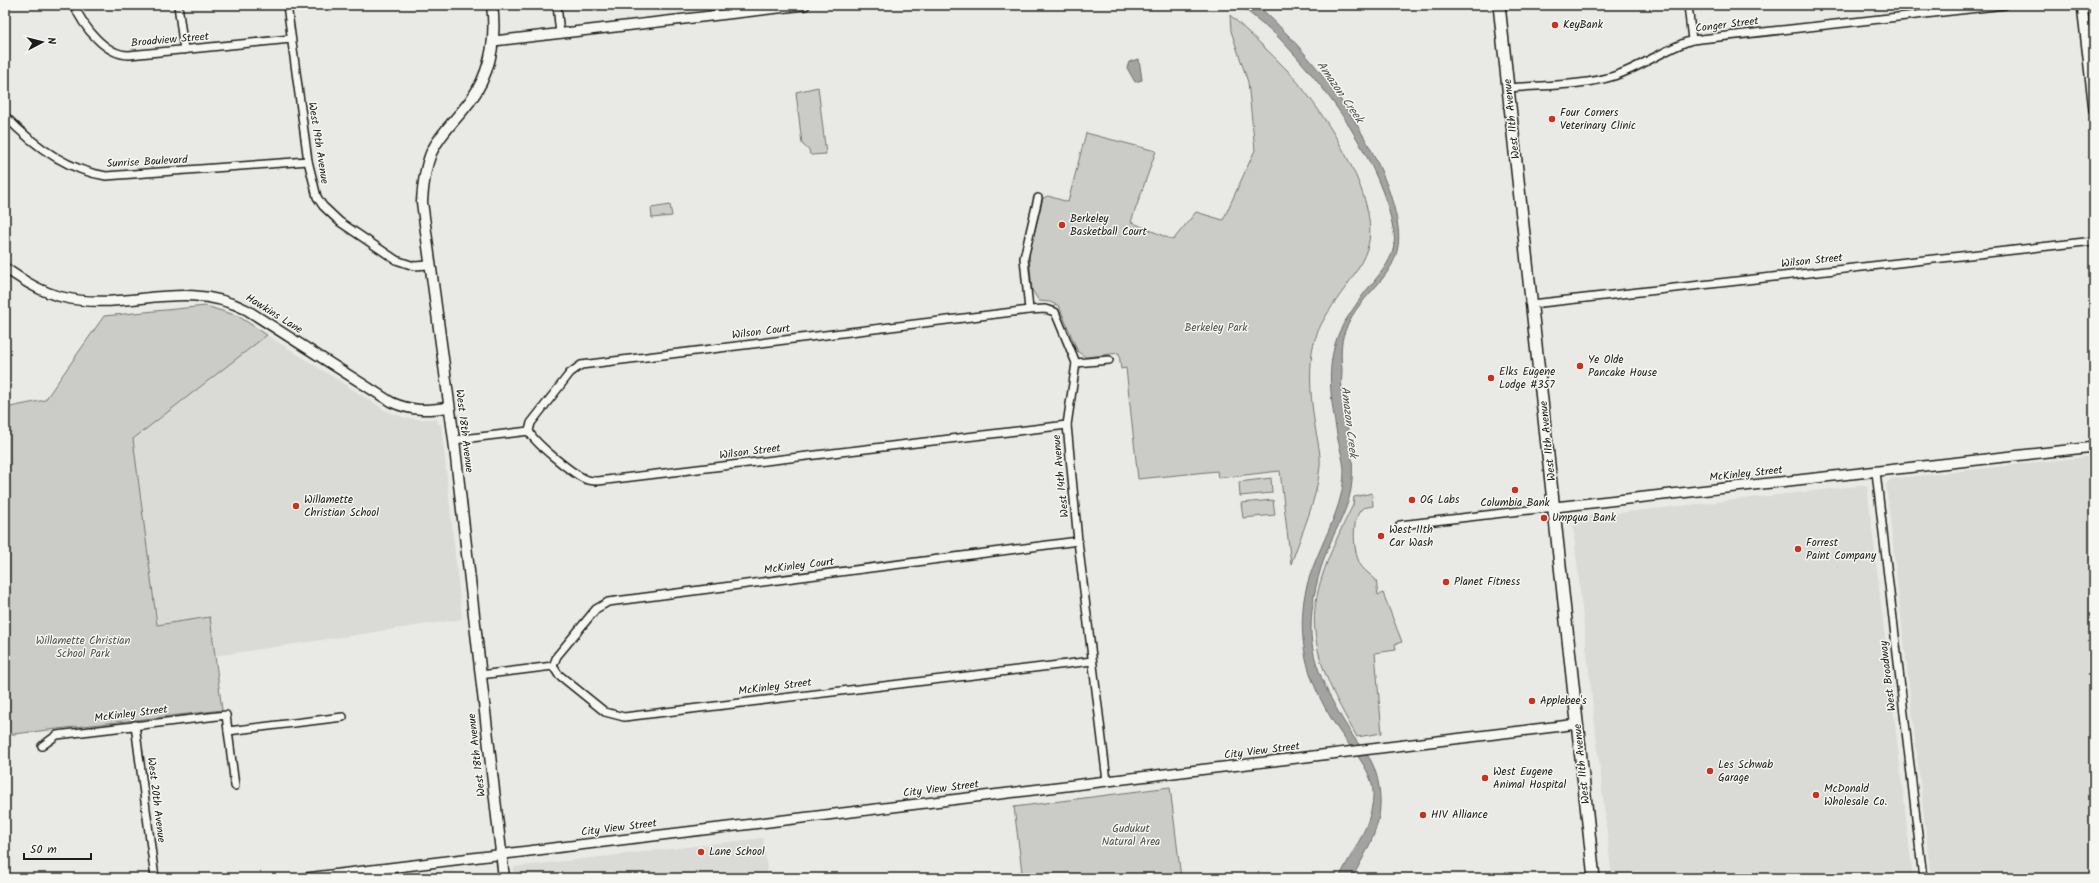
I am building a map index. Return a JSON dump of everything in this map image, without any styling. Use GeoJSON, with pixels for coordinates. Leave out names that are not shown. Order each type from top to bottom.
{"type":"FeatureCollection","features":[{"type":"Feature","properties":{"kind":"main road","name":"West 18th Avenue"},"geometry":{"type":"LineString","coordinates":[[492,5],[494,41],[488,68],[474,97],[439,139],[432,152],[427,166],[423,186],[422,202],[429,265],[454,440],[504,878]]}},
{"type":"Feature","properties":{"kind":"main road","name":"West 11th Avenue"},"geometry":{"type":"LineString","coordinates":[[1499,5],[1555,507],[1594,878]]}},
{"type":"Feature","properties":{"kind":"street","name":"Broadview Street"},"geometry":{"type":"LineString","coordinates":[[74,5],[98,39],[107,49],[118,54],[184,50],[291,39]]}},
{"type":"Feature","properties":{"kind":"street"},"geometry":{"type":"LineString","coordinates":[[178,5],[184,50]]}},
{"type":"Feature","properties":{"kind":"street","name":"West 19th Avenue"},"geometry":{"type":"LineString","coordinates":[[287,5],[308,161],[317,197],[336,219],[396,260],[414,266],[429,265]]}},
{"type":"Feature","properties":{"kind":"street"},"geometry":{"type":"LineString","coordinates":[[557,5],[560,34]]}},
{"type":"Feature","properties":{"kind":"street"},"geometry":{"type":"LineString","coordinates":[[494,41],[804,5]]}},
{"type":"Feature","properties":{"kind":"street"},"geometry":{"type":"LineString","coordinates":[[1688,5],[1692,40]]}},
{"type":"Feature","properties":{"kind":"street","name":"Conger Street"},"geometry":{"type":"LineString","coordinates":[[1508,88],[1597,80],[1629,70],[1675,45],[1692,40],[2005,5]]}},
{"type":"Feature","properties":{"kind":"street"},"geometry":{"type":"LineString","coordinates":[[2082,5],[2094,110]]}},
{"type":"Feature","properties":{"kind":"street","name":"Sunrise Boulevard"},"geometry":{"type":"LineString","coordinates":[[5,116],[28,136],[65,163],[80,170],[106,176],[308,161]]}},
{"type":"Feature","properties":{"kind":"street"},"geometry":{"type":"LineString","coordinates":[[1038,198],[1024,258],[1029,310],[1044,309],[1055,312],[1076,363],[1109,360]]}},
{"type":"Feature","properties":{"kind":"street","name":"Wilson Street"},"geometry":{"type":"LineString","coordinates":[[1532,304],[2094,241]]}},
{"type":"Feature","properties":{"kind":"street","name":"Hawkins Lane"},"geometry":{"type":"LineString","coordinates":[[5,268],[47,293],[72,299],[99,301],[184,295],[224,299],[247,310],[390,402],[427,411],[449,407]]}},
{"type":"Feature","properties":{"kind":"street","name":"Wilson Court"},"geometry":{"type":"LineString","coordinates":[[529,431],[531,423],[570,373],[582,365],[1029,310]]}},
{"type":"Feature","properties":{"kind":"street","name":"West 14th Avenue"},"geometry":{"type":"LineString","coordinates":[[1076,363],[1067,425],[1078,542],[1107,781]]}},
{"type":"Feature","properties":{"kind":"street","name":"Wilson Street"},"geometry":{"type":"LineString","coordinates":[[529,431],[535,440],[579,476],[589,480],[598,481],[1067,425]]}},
{"type":"Feature","properties":{"kind":"street"},"geometry":{"type":"LineString","coordinates":[[454,440],[529,431]]}},
{"type":"Feature","properties":{"kind":"street","name":"McKinley Street"},"geometry":{"type":"LineString","coordinates":[[1400,525],[2094,447]]}},
{"type":"Feature","properties":{"kind":"street","name":"West Broadway"},"geometry":{"type":"LineString","coordinates":[[1876,472],[1923,878]]}},
{"type":"Feature","properties":{"kind":"street","name":"McKinley Court"},"geometry":{"type":"LineString","coordinates":[[553,666],[557,656],[596,609],[608,602],[1078,542]]}},
{"type":"Feature","properties":{"kind":"street","name":"McKinley Street"},"geometry":{"type":"LineString","coordinates":[[553,666],[558,674],[605,712],[624,718],[1092,661]]}},
{"type":"Feature","properties":{"kind":"street"},"geometry":{"type":"LineString","coordinates":[[480,675],[553,666]]}},
{"type":"Feature","properties":{"kind":"street","name":"McKinley Street"},"geometry":{"type":"LineString","coordinates":[[42,746],[48,739],[57,735],[226,715],[228,731]]}},
{"type":"Feature","properties":{"kind":"street"},"geometry":{"type":"LineString","coordinates":[[235,786],[228,731],[342,717]]}},
{"type":"Feature","properties":{"kind":"street","name":"City View Street"},"geometry":{"type":"LineString","coordinates":[[306,878],[1578,724]]}},
{"type":"Feature","properties":{"kind":"street","name":"West 20th Avenue"},"geometry":{"type":"LineString","coordinates":[[135,725],[155,878]]}},
{"type":"Feature","properties":{"kind":"shaded area"},"geometry":{"type":"Polygon","coordinates":[[[1241,5],[1257,5],[1279,26],[1302,50],[1345,106],[1364,136],[1379,167],[1391,197],[1398,227],[1398,244],[1395,259],[1388,271],[1360,304],[1345,331],[1342,340],[1343,400],[1351,446],[1353,469],[1351,489],[1343,515],[1321,567],[1311,619],[1314,656],[1324,685],[1346,725],[1370,759],[1378,779],[1380,809],[1375,832],[1352,878],[1339,878],[1369,819],[1373,797],[1373,787],[1361,761],[1329,715],[1315,686],[1303,642],[1303,609],[1311,573],[1332,521],[1343,487],[1344,469],[1332,401],[1330,376],[1333,351],[1339,333],[1345,322],[1362,296],[1385,267],[1393,251],[1394,233],[1388,206],[1378,179],[1350,127],[1333,102],[1297,57],[1274,33],[1241,5]]]}},
{"type":"Feature","properties":{"kind":"shaded area"},"geometry":{"type":"Polygon","coordinates":[[[1139,59],[1142,80],[1135,82],[1127,68],[1129,62],[1139,59]]]}},
{"type":"Feature","properties":{"kind":"shaded area","name":"Willamette Christian School"},"geometry":{"type":"Polygon","coordinates":[[[267,335],[385,410],[402,417],[415,419],[437,419],[438,424],[441,424],[462,619],[214,656],[210,617],[157,625],[133,439],[267,335]]]}},
{"type":"Feature","properties":{"kind":"shaded area"},"geometry":{"type":"Polygon","coordinates":[[[2094,456],[2094,878],[1931,878],[1886,484],[1891,479],[2094,456]]]}},
{"type":"Feature","properties":{"kind":"shaded area"},"geometry":{"type":"Polygon","coordinates":[[[1867,485],[1913,878],[1612,878],[1573,527],[1582,517],[1867,485]]]}},
{"type":"Feature","properties":{"kind":"shaded area","name":"Lane School"},"geometry":{"type":"Polygon","coordinates":[[[763,838],[768,878],[513,878],[514,867],[763,838]]]}},
{"type":"Feature","properties":{"kind":"green space","name":"Berkeley Park"},"geometry":{"type":"Polygon","coordinates":[[[1230,15],[1288,71],[1332,130],[1358,181],[1366,206],[1370,229],[1367,249],[1361,262],[1321,324],[1312,352],[1312,399],[1320,466],[1316,491],[1291,564],[1280,471],[1218,478],[1217,471],[1138,479],[1126,368],[1121,369],[1119,353],[1086,357],[1078,352],[1059,306],[1050,302],[1039,301],[1032,290],[1029,254],[1043,198],[1048,196],[1068,202],[1086,133],[1156,151],[1131,222],[1173,240],[1196,212],[1223,220],[1255,150],[1248,82],[1231,31],[1230,15]]]}},
{"type":"Feature","properties":{"kind":"green space"},"geometry":{"type":"Polygon","coordinates":[[[818,87],[826,154],[811,155],[809,153],[810,151],[802,144],[796,92],[818,87]]]}},
{"type":"Feature","properties":{"kind":"green space"},"geometry":{"type":"Polygon","coordinates":[[[670,205],[672,216],[652,218],[651,208],[670,205]]]}},
{"type":"Feature","properties":{"kind":"green space","name":"Willamette Christian School Park"},"geometry":{"type":"Polygon","coordinates":[[[206,306],[238,316],[267,335],[133,439],[157,625],[210,617],[222,710],[5,735],[5,408],[45,400],[104,316],[206,306]]]}},
{"type":"Feature","properties":{"kind":"green space"},"geometry":{"type":"Polygon","coordinates":[[[1271,478],[1272,493],[1240,496],[1239,482],[1271,478]]]}},
{"type":"Feature","properties":{"kind":"green space"},"geometry":{"type":"Polygon","coordinates":[[[1372,493],[1373,506],[1363,508],[1356,519],[1354,537],[1355,546],[1359,562],[1362,567],[1376,580],[1378,595],[1383,593],[1402,642],[1395,644],[1396,650],[1375,653],[1382,733],[1357,737],[1340,707],[1320,659],[1314,625],[1315,608],[1317,595],[1325,568],[1335,542],[1353,505],[1354,497],[1372,493]]]}},
{"type":"Feature","properties":{"kind":"green space"},"geometry":{"type":"Polygon","coordinates":[[[1273,500],[1275,515],[1243,518],[1241,503],[1273,500]]]}},
{"type":"Feature","properties":{"kind":"green space","name":"Gudukut Natural Area"},"geometry":{"type":"Polygon","coordinates":[[[1170,787],[1181,878],[975,878],[1022,872],[1014,807],[1170,787]]]}},
{"type":"Feature","properties":{"kind":"place","name":"KeyBank"},"geometry":{"type":"Point","coordinates":[1555,25]}},
{"type":"Feature","properties":{"kind":"place","name":"Four Corners Veterinary Clinic"},"geometry":{"type":"Point","coordinates":[1552,119]}},
{"type":"Feature","properties":{"kind":"place","name":"Berkeley Basketball Court"},"geometry":{"type":"Point","coordinates":[1062,225]}},
{"type":"Feature","properties":{"kind":"place","name":"Ye Olde Pancake House"},"geometry":{"type":"Point","coordinates":[1580,366]}},
{"type":"Feature","properties":{"kind":"place","name":"Elks Eugene Lodge #357"},"geometry":{"type":"Point","coordinates":[1491,378]}},
{"type":"Feature","properties":{"kind":"place","name":"Columbia Bank"},"geometry":{"type":"Point","coordinates":[1515,490]}},
{"type":"Feature","properties":{"kind":"place","name":"OG Labs"},"geometry":{"type":"Point","coordinates":[1412,500]}},
{"type":"Feature","properties":{"kind":"place","name":"Willamette Christian School"},"geometry":{"type":"Point","coordinates":[296,506]}},
{"type":"Feature","properties":{"kind":"place","name":"Umpqua Bank"},"geometry":{"type":"Point","coordinates":[1544,518]}},
{"type":"Feature","properties":{"kind":"place","name":"West 11th Car Wash"},"geometry":{"type":"Point","coordinates":[1381,536]}},
{"type":"Feature","properties":{"kind":"place","name":"Forrest Paint Company"},"geometry":{"type":"Point","coordinates":[1798,549]}},
{"type":"Feature","properties":{"kind":"place","name":"Planet Fitness"},"geometry":{"type":"Point","coordinates":[1446,582]}},
{"type":"Feature","properties":{"kind":"place","name":"Applebee's"},"geometry":{"type":"Point","coordinates":[1532,701]}},
{"type":"Feature","properties":{"kind":"place","name":"Les Schwab Garage"},"geometry":{"type":"Point","coordinates":[1710,771]}},
{"type":"Feature","properties":{"kind":"place","name":"West Eugene Animal Hospital"},"geometry":{"type":"Point","coordinates":[1485,778]}},
{"type":"Feature","properties":{"kind":"place","name":"McDonald Wholesale Co."},"geometry":{"type":"Point","coordinates":[1816,795]}},
{"type":"Feature","properties":{"kind":"place","name":"HIV Alliance"},"geometry":{"type":"Point","coordinates":[1423,815]}},
{"type":"Feature","properties":{"kind":"place","name":"Lane School"},"geometry":{"type":"Point","coordinates":[701,852]}},
{"type":"Feature","properties":{"kind":"water label","name":"Amazon Creek"},"geometry":{"type":"Point","coordinates":[1340,92]}},
{"type":"Feature","properties":{"kind":"water label","name":"Amazon Creek"},"geometry":{"type":"Point","coordinates":[1349,422]}}]}
